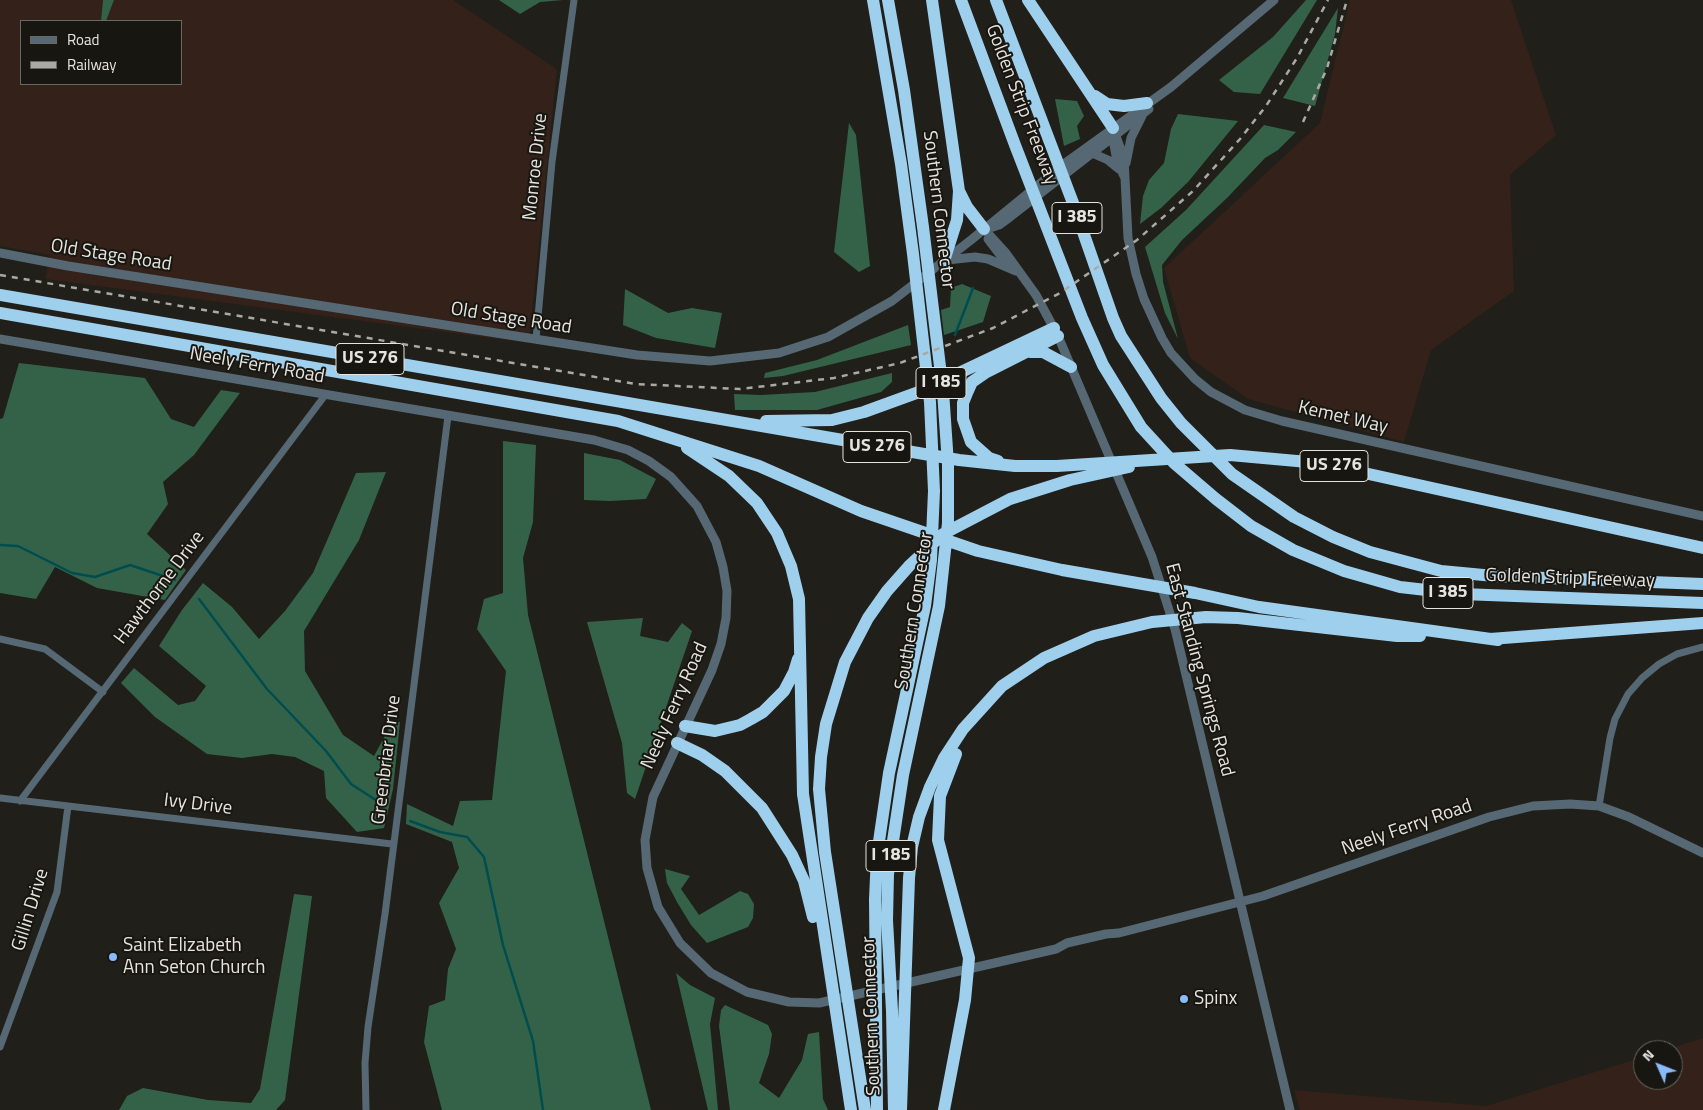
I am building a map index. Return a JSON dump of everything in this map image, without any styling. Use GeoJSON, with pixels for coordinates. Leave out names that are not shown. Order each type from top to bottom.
{"type":"FeatureCollection","features":[{"type":"Feature","properties":{"kind":"highway","name":"Southern Connector"},"geometry":{"type":"LineString","coordinates":[[873,0],[907,162],[943,391],[948,464],[948,523],[939,606],[901,785],[888,874],[894,1110]]}},
{"type":"Feature","properties":{"kind":"highway","name":"Southern Connector"},"geometry":{"type":"LineString","coordinates":[[877,1110],[875,899],[877,855],[889,773],[925,606],[934,526],[934,448],[913,254],[904,90],[888,0]]}},
{"type":"Feature","properties":{"kind":"highway"},"geometry":{"type":"LineString","coordinates":[[932,0],[959,191],[957,220],[944,261]]}},
{"type":"Feature","properties":{"kind":"highway","name":"Golden Strip Freeway"},"geometry":{"type":"LineString","coordinates":[[961,0],[1089,334],[1103,365],[1141,427],[1174,463],[1216,499],[1251,526],[1293,550],[1344,571],[1400,587],[1462,594],[1703,603]]}},
{"type":"Feature","properties":{"kind":"highway","name":"Golden Strip Freeway"},"geometry":{"type":"LineString","coordinates":[[996,0],[1113,318],[1143,370],[1181,423],[1232,474],[1294,517],[1333,537],[1370,552],[1441,571],[1518,578],[1703,584]]}},
{"type":"Feature","properties":{"kind":"highway"},"geometry":{"type":"LineString","coordinates":[[1028,0],[1115,131]]}},
{"type":"Feature","properties":{"kind":"highway"},"geometry":{"type":"LineString","coordinates":[[1088,91],[1107,104],[1145,108]]}},
{"type":"Feature","properties":{"kind":"highway"},"geometry":{"type":"LineString","coordinates":[[959,191],[967,207],[984,229]]}},
{"type":"Feature","properties":{"kind":"highway","name":"US 276"},"geometry":{"type":"LineString","coordinates":[[0,295],[959,460],[1015,466],[1057,466],[1230,455],[1318,463],[1703,548]]}},
{"type":"Feature","properties":{"kind":"highway","name":"US 276"},"geometry":{"type":"LineString","coordinates":[[0,313],[602,418],[642,428],[759,466],[860,512],[978,551],[1062,570],[1195,593],[1259,607],[1498,640],[1703,624]]}},
{"type":"Feature","properties":{"kind":"highway"},"geometry":{"type":"LineString","coordinates":[[1015,466],[989,458],[971,442],[963,419],[963,402],[972,382],[985,373],[1027,352],[1056,332]]}},
{"type":"Feature","properties":{"kind":"highway"},"geometry":{"type":"LineString","coordinates":[[741,422],[832,420],[864,412],[919,392],[1056,332]]}},
{"type":"Feature","properties":{"kind":"highway"},"geometry":{"type":"LineString","coordinates":[[1027,352],[1043,352],[1071,367]]}},
{"type":"Feature","properties":{"kind":"highway"},"geometry":{"type":"LineString","coordinates":[[642,428],[698,454],[729,476],[757,503],[777,533],[790,566],[799,600],[803,794],[851,1110]]}},
{"type":"Feature","properties":{"kind":"highway"},"geometry":{"type":"LineString","coordinates":[[864,1110],[825,852],[819,789],[826,724],[838,680],[851,649],[868,618],[887,591],[922,553],[943,534],[1019,496],[1070,480],[1163,460]]}},
{"type":"Feature","properties":{"kind":"highway"},"geometry":{"type":"LineString","coordinates":[[901,1110],[909,878],[912,847],[919,817],[930,787],[944,758],[963,729],[989,699],[1027,668],[1094,636],[1152,622],[1206,617],[1326,627],[1397,636],[1498,640]]}},
{"type":"Feature","properties":{"kind":"highway"},"geometry":{"type":"LineString","coordinates":[[685,726],[707,731],[723,730],[740,725],[763,712],[777,700],[788,685],[797,665],[801,636]]}},
{"type":"Feature","properties":{"kind":"highway"},"geometry":{"type":"LineString","coordinates":[[944,1110],[965,1000],[967,968],[970,958],[938,840],[938,806],[943,784],[957,752],[973,728],[994,704],[1020,681],[1074,645]]}},
{"type":"Feature","properties":{"kind":"highway"},"geometry":{"type":"LineString","coordinates":[[676,743],[710,760],[743,787],[768,816],[792,855],[809,897],[816,927],[847,1110]]}},
{"type":"Feature","properties":{"kind":"street","name":"Monroe Drive"},"geometry":{"type":"LineString","coordinates":[[536,339],[552,162],[574,0]]}},
{"type":"Feature","properties":{"kind":"street","name":"Old Stage Road"},"geometry":{"type":"LineString","coordinates":[[0,253],[68,266],[536,339],[690,361],[757,357],[803,346],[851,326],[892,301],[984,229],[999,225],[1004,217],[1145,108],[1274,0]]}},
{"type":"Feature","properties":{"kind":"street"},"geometry":{"type":"LineString","coordinates":[[1091,150],[1123,169],[1131,138],[1145,108]]}},
{"type":"Feature","properties":{"kind":"street","name":"Kemet Way"},"geometry":{"type":"LineString","coordinates":[[1115,131],[1114,145],[1126,181],[1127,219],[1131,255],[1144,299],[1167,346],[1181,366],[1195,379],[1226,401],[1245,410],[1282,421],[1703,516]]}},
{"type":"Feature","properties":{"kind":"street","name":"East Standing Springs Road"},"geometry":{"type":"LineString","coordinates":[[984,229],[995,250],[1004,260],[1012,264],[1041,302],[1056,332],[1152,557],[1175,629],[1290,1110]]}},
{"type":"Feature","properties":{"kind":"street"},"geometry":{"type":"LineString","coordinates":[[944,261],[975,258],[988,259],[1018,271]]}},
{"type":"Feature","properties":{"kind":"street","name":"Neely Ferry Road"},"geometry":{"type":"LineString","coordinates":[[0,339],[594,440],[628,450],[659,468],[689,495],[705,518],[716,542],[723,567],[727,605],[721,644],[712,670],[652,797],[646,824],[647,868],[658,907],[680,943],[711,973],[747,992],[775,1000],[804,1003],[854,996],[967,968],[1056,949],[1073,942],[1119,933],[1240,902],[1512,810],[1558,804],[1599,806],[1629,817],[1703,853]]}},
{"type":"Feature","properties":{"kind":"street","name":"Hawthorne Drive"},"geometry":{"type":"LineString","coordinates":[[20,801],[326,394]]}},
{"type":"Feature","properties":{"kind":"street","name":"Greenbriar Drive"},"geometry":{"type":"LineString","coordinates":[[366,1110],[366,1043],[448,416]]}},
{"type":"Feature","properties":{"kind":"street"},"geometry":{"type":"LineString","coordinates":[[0,638],[45,649],[103,692]]}},
{"type":"Feature","properties":{"kind":"street"},"geometry":{"type":"LineString","coordinates":[[1599,806],[1610,738],[1616,719],[1628,694],[1642,678],[1659,664],[1677,654],[1703,647]]}},
{"type":"Feature","properties":{"kind":"street","name":"Ivy Drive"},"geometry":{"type":"LineString","coordinates":[[0,798],[392,844]]}},
{"type":"Feature","properties":{"kind":"street","name":"Gillin Drive"},"geometry":{"type":"LineString","coordinates":[[0,1047],[58,892],[68,806]]}},
{"type":"Feature","properties":{"kind":"shaded area"},"geometry":{"type":"Polygon","coordinates":[[[0,0],[103,0],[101,20],[20,20],[20,85],[182,85],[182,20],[106,20],[114,0],[453,0],[557,69],[529,343],[45,279],[50,255],[0,246],[0,0]]]}},
{"type":"Feature","properties":{"kind":"shaded area"},"geometry":{"type":"Polygon","coordinates":[[[1350,0],[1511,0],[1556,135],[1510,175],[1514,291],[1431,350],[1404,442],[1248,399],[1190,358],[1164,268],[1320,123],[1350,0]]]}},
{"type":"Feature","properties":{"kind":"shaded area"},"geometry":{"type":"Polygon","coordinates":[[[1703,1038],[1703,1110],[1300,1110],[1294,1090],[1486,1106],[1633,1060],[1633,1090],[1683,1090],[1683,1044],[1703,1038]]]}},
{"type":"Feature","properties":{"kind":"green space"},"geometry":{"type":"Polygon","coordinates":[[[103,0],[114,0],[106,20],[101,20],[103,0]]]}},
{"type":"Feature","properties":{"kind":"green space"},"geometry":{"type":"Polygon","coordinates":[[[499,0],[563,0],[540,2],[520,14],[499,0]]]}},
{"type":"Feature","properties":{"kind":"green space"},"geometry":{"type":"Polygon","coordinates":[[[1306,0],[1317,0],[1260,94],[1234,92],[1219,80],[1273,37],[1306,0]]]}},
{"type":"Feature","properties":{"kind":"green space"},"geometry":{"type":"Polygon","coordinates":[[[1338,8],[1335,34],[1315,106],[1283,98],[1338,8]]]}},
{"type":"Feature","properties":{"kind":"green space"},"geometry":{"type":"Polygon","coordinates":[[[1055,99],[1077,101],[1084,116],[1077,126],[1080,139],[1064,146],[1055,99]]]}},
{"type":"Feature","properties":{"kind":"green space"},"geometry":{"type":"Polygon","coordinates":[[[1178,114],[1238,121],[1188,182],[1161,208],[1140,224],[1143,196],[1149,180],[1164,163],[1171,129],[1178,114]]]}},
{"type":"Feature","properties":{"kind":"green space"},"geometry":{"type":"Polygon","coordinates":[[[849,123],[856,135],[870,266],[859,272],[834,252],[849,123]]]}},
{"type":"Feature","properties":{"kind":"green space"},"geometry":{"type":"Polygon","coordinates":[[[1264,125],[1296,132],[1278,150],[1265,158],[1227,198],[1182,240],[1162,265],[1163,282],[1178,339],[1165,313],[1145,247],[1186,210],[1264,125]]]}},
{"type":"Feature","properties":{"kind":"green space"},"geometry":{"type":"Polygon","coordinates":[[[962,284],[991,296],[983,322],[944,335],[941,310],[950,307],[951,288],[962,284]]]}},
{"type":"Feature","properties":{"kind":"green space"},"geometry":{"type":"Polygon","coordinates":[[[625,289],[668,313],[692,308],[722,313],[715,348],[656,338],[623,325],[625,289]]]}},
{"type":"Feature","properties":{"kind":"green space"},"geometry":{"type":"Polygon","coordinates":[[[908,325],[911,345],[783,376],[764,378],[765,373],[817,360],[908,325]]]}},
{"type":"Feature","properties":{"kind":"green space"},"geometry":{"type":"Polygon","coordinates":[[[19,363],[145,378],[171,419],[194,427],[221,390],[240,393],[194,455],[163,482],[168,504],[147,534],[186,570],[165,600],[97,588],[55,567],[36,599],[0,593],[0,419],[3,418],[19,363]]]}},
{"type":"Feature","properties":{"kind":"green space"},"geometry":{"type":"Polygon","coordinates":[[[892,373],[892,382],[881,392],[817,410],[735,410],[734,394],[761,395],[815,392],[892,373]]]}},
{"type":"Feature","properties":{"kind":"green space"},"geometry":{"type":"Polygon","coordinates":[[[503,441],[536,445],[533,522],[523,558],[528,615],[651,1110],[442,1110],[424,1042],[429,1006],[445,1000],[448,969],[456,949],[439,903],[459,868],[452,842],[406,824],[407,804],[453,826],[460,801],[492,800],[506,671],[477,629],[484,599],[503,593],[503,441]]]}},
{"type":"Feature","properties":{"kind":"green space"},"geometry":{"type":"Polygon","coordinates":[[[584,453],[620,460],[656,479],[646,499],[584,500],[584,453]]]}},
{"type":"Feature","properties":{"kind":"green space"},"geometry":{"type":"Polygon","coordinates":[[[386,472],[359,540],[304,631],[305,671],[343,735],[374,756],[392,723],[400,722],[393,789],[384,828],[357,832],[326,798],[324,771],[295,757],[272,754],[242,758],[207,754],[155,717],[121,683],[134,668],[178,705],[195,701],[206,686],[159,646],[182,610],[203,583],[232,607],[259,639],[285,611],[313,573],[356,473],[386,472]]]}},
{"type":"Feature","properties":{"kind":"green space"},"geometry":{"type":"Polygon","coordinates":[[[643,618],[640,636],[668,642],[682,623],[692,631],[635,799],[627,793],[622,743],[587,622],[643,618]]]}},
{"type":"Feature","properties":{"kind":"green space"},"geometry":{"type":"Polygon","coordinates":[[[665,869],[690,876],[681,889],[699,915],[740,891],[748,894],[754,904],[753,918],[748,927],[707,943],[691,925],[677,902],[667,883],[665,869]]]}},
{"type":"Feature","properties":{"kind":"green space"},"geometry":{"type":"Polygon","coordinates":[[[294,894],[312,896],[285,1100],[276,1110],[119,1110],[127,1096],[143,1088],[208,1100],[251,1103],[260,1089],[294,894]]]}},
{"type":"Feature","properties":{"kind":"green space"},"geometry":{"type":"Polygon","coordinates":[[[676,973],[690,985],[715,998],[710,1024],[718,1110],[708,1110],[676,973]]]}},
{"type":"Feature","properties":{"kind":"green space"},"geometry":{"type":"Polygon","coordinates":[[[725,1005],[768,1025],[772,1034],[769,1054],[759,1083],[779,1098],[802,1060],[808,1034],[819,1032],[823,1099],[828,1110],[730,1110],[719,1026],[721,1010],[725,1005]]]}},
{"type":"Feature","properties":{"kind":"waterway"},"geometry":{"type":"LineString","coordinates":[[955,335],[973,288]]}},
{"type":"Feature","properties":{"kind":"waterway"},"geometry":{"type":"LineString","coordinates":[[0,545],[18,546],[72,573],[95,577],[130,565],[175,580]]}},
{"type":"Feature","properties":{"kind":"waterway"},"geometry":{"type":"LineString","coordinates":[[199,599],[267,689],[326,751],[351,784],[385,806]]}},
{"type":"Feature","properties":{"kind":"waterway"},"geometry":{"type":"LineString","coordinates":[[410,821],[440,832],[467,837],[484,857],[503,945],[533,1041],[543,1110]]}},
{"type":"Feature","properties":{"kind":"railway"},"geometry":{"type":"LineString","coordinates":[[0,275],[636,384],[740,389],[834,378],[900,363],[993,328],[1060,293],[1137,240],[1193,191],[1240,139],[1266,106],[1297,58],[1328,0]]}},
{"type":"Feature","properties":{"kind":"railway"},"geometry":{"type":"LineString","coordinates":[[1303,122],[1327,68],[1347,0]]}},
{"type":"Feature","properties":{"kind":"place","name":"Saint Elizabeth Ann Seton Church"},"geometry":{"type":"Point","coordinates":[113,957]}},
{"type":"Feature","properties":{"kind":"place","name":"Spinx"},"geometry":{"type":"Point","coordinates":[1184,999]}}]}
